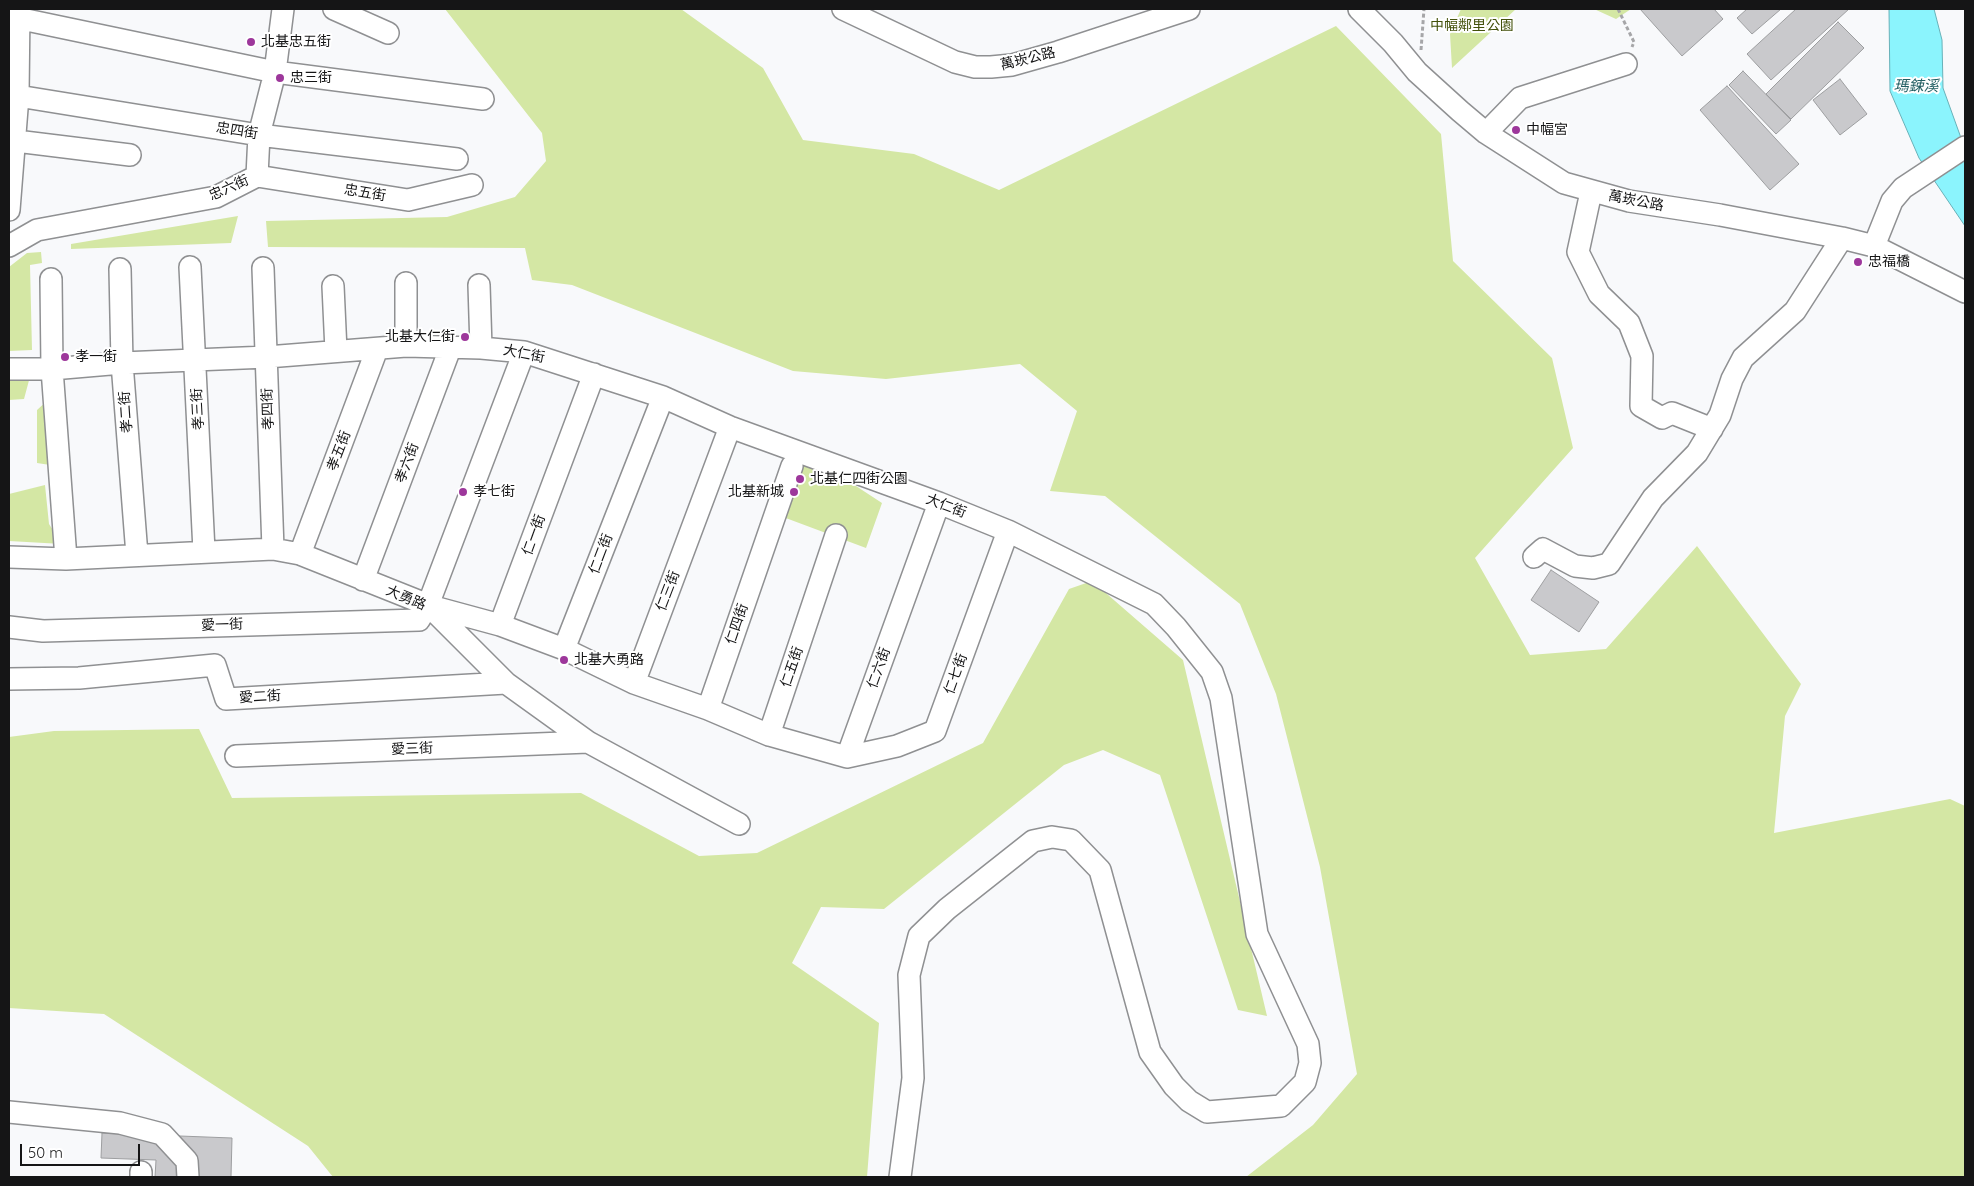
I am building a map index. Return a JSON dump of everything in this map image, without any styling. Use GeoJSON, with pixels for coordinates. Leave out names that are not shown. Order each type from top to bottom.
{"type":"FeatureCollection","features":[{"type":"Feature","properties":{"kind":"street","name":"忠六街"},"geometry":{"type":"LineString","coordinates":[[9,246],[37,230],[216,197],[257,176],[259,135],[275,72],[283,9]]}},
{"type":"Feature","properties":{"kind":"street"},"geometry":{"type":"LineString","coordinates":[[334,9],[388,33]]}},
{"type":"Feature","properties":{"kind":"street","name":"萬崁公路"},"geometry":{"type":"LineString","coordinates":[[843,9],[955,62],[975,67],[1012,65],[1189,9]]}},
{"type":"Feature","properties":{"kind":"street","name":"萬崁公路"},"geometry":{"type":"LineString","coordinates":[[1359,9],[1393,43],[1417,72],[1486,133],[1564,183],[1628,201],[1842,238],[1874,246],[1965,292]]}},
{"type":"Feature","properties":{"kind":"street"},"geometry":{"type":"LineString","coordinates":[[9,210],[16,140],[18,13],[275,72],[483,99]]}},
{"type":"Feature","properties":{"kind":"street"},"geometry":{"type":"LineString","coordinates":[[1486,133],[1520,98],[1626,64]]}},
{"type":"Feature","properties":{"kind":"street","name":"忠四街"},"geometry":{"type":"LineString","coordinates":[[18,96],[259,135],[457,158]]}},
{"type":"Feature","properties":{"kind":"street"},"geometry":{"type":"LineString","coordinates":[[16,140],[130,155]]}},
{"type":"Feature","properties":{"kind":"street"},"geometry":{"type":"LineString","coordinates":[[1874,246],[1892,201],[1903,188],[1965,147]]}},
{"type":"Feature","properties":{"kind":"street","name":"忠五街"},"geometry":{"type":"LineString","coordinates":[[257,176],[408,200],[472,186]]}},
{"type":"Feature","properties":{"kind":"street"},"geometry":{"type":"LineString","coordinates":[[1591,192],[1578,252],[1599,294],[1629,323],[1642,356],[1641,406],[1662,418],[1672,413],[1712,429]]}},
{"type":"Feature","properties":{"kind":"street"},"geometry":{"type":"LineString","coordinates":[[1534,557],[1543,549],[1575,566],[1593,568],[1609,564],[1653,498],[1697,453],[1720,415],[1732,379],[1743,358],[1795,311],[1842,238]]}},
{"type":"Feature","properties":{"kind":"street","name":"孝三街"},"geometry":{"type":"LineString","coordinates":[[190,267],[204,552]]}},
{"type":"Feature","properties":{"kind":"street","name":"孝四街"},"geometry":{"type":"LineString","coordinates":[[263,268],[273,549]]}},
{"type":"Feature","properties":{"kind":"street","name":"孝二街"},"geometry":{"type":"LineString","coordinates":[[120,270],[122,363],[137,555]]}},
{"type":"Feature","properties":{"kind":"street"},"geometry":{"type":"LineString","coordinates":[[51,279],[52,369],[66,558]]}},
{"type":"Feature","properties":{"kind":"street"},"geometry":{"type":"LineString","coordinates":[[406,283],[406,346]]}},
{"type":"Feature","properties":{"kind":"street"},"geometry":{"type":"LineString","coordinates":[[333,286],[336,350]]}},
{"type":"Feature","properties":{"kind":"street"},"geometry":{"type":"LineString","coordinates":[[479,286],[480,348]]}},
{"type":"Feature","properties":{"kind":"street","name":"大仁街"},"geometry":{"type":"LineString","coordinates":[[9,369],[52,369],[122,363],[267,357],[336,350],[406,346],[451,346],[524,352],[663,396],[730,427],[939,503],[1008,531],[1154,604],[1176,627],[1212,672],[1221,698],[1257,934],[1308,1044],[1310,1063],[1305,1082],[1281,1106],[1207,1112],[1189,1101],[1174,1086],[1150,1052],[1100,870],[1071,840],[1052,837],[1033,841],[947,908],[919,936],[909,975],[913,1078],[900,1177]]}},
{"type":"Feature","properties":{"kind":"street","name":"孝六街"},"geometry":{"type":"LineString","coordinates":[[363,580],[451,346]]}},
{"type":"Feature","properties":{"kind":"street","name":"孝五街"},"geometry":{"type":"LineString","coordinates":[[300,554],[377,349]]}},
{"type":"Feature","properties":{"kind":"street"},"geometry":{"type":"LineString","coordinates":[[524,352],[428,606],[500,625],[564,649],[634,682],[708,709],[769,735],[846,757]]}},
{"type":"Feature","properties":{"kind":"street","name":"仁一街"},"geometry":{"type":"LineString","coordinates":[[500,625],[594,374]]}},
{"type":"Feature","properties":{"kind":"street","name":"仁二街"},"geometry":{"type":"LineString","coordinates":[[564,649],[663,396]]}},
{"type":"Feature","properties":{"kind":"street","name":"仁三街"},"geometry":{"type":"LineString","coordinates":[[634,682],[730,427]]}},
{"type":"Feature","properties":{"kind":"street","name":"仁四街"},"geometry":{"type":"LineString","coordinates":[[708,709],[792,466]]}},
{"type":"Feature","properties":{"kind":"street","name":"仁六街"},"geometry":{"type":"LineString","coordinates":[[846,757],[939,503]]}},
{"type":"Feature","properties":{"kind":"street","name":"仁七街"},"geometry":{"type":"LineString","coordinates":[[846,757],[897,746],[935,731],[1008,531]]}},
{"type":"Feature","properties":{"kind":"street","name":"仁五街"},"geometry":{"type":"LineString","coordinates":[[769,735],[836,535]]}},
{"type":"Feature","properties":{"kind":"street","name":"大勇路"},"geometry":{"type":"LineString","coordinates":[[9,557],[66,558],[273,549],[300,554],[428,606],[506,683],[588,742],[739,824]]}},
{"type":"Feature","properties":{"kind":"street","name":"愛一街"},"geometry":{"type":"LineString","coordinates":[[9,627],[43,631],[419,620],[428,606]]}},
{"type":"Feature","properties":{"kind":"street","name":"愛二街"},"geometry":{"type":"LineString","coordinates":[[9,679],[79,678],[215,665],[226,699],[506,683]]}},
{"type":"Feature","properties":{"kind":"street","name":"愛三街"},"geometry":{"type":"LineString","coordinates":[[236,756],[588,742]]}},
{"type":"Feature","properties":{"kind":"street"},"geometry":{"type":"LineString","coordinates":[[9,1112],[120,1123],[162,1134],[187,1161],[188,1177]]}},
{"type":"Feature","properties":{"kind":"path"},"geometry":{"type":"LineString","coordinates":[[1417,72],[1423,41],[1424,9]]}},
{"type":"Feature","properties":{"kind":"path"},"geometry":{"type":"LineString","coordinates":[[1618,9],[1634,42],[1626,64]]}},
{"type":"Feature","properties":{"kind":"green space"},"geometry":{"type":"Polygon","coordinates":[[[445,9],[681,9],[763,68],[803,140],[914,154],[999,190],[1336,26],[1441,134],[1453,261],[1552,358],[1573,448],[1475,558],[1530,655],[1606,649],[1697,546],[1801,684],[1785,716],[1774,833],[1950,799],[1965,806],[1965,1177],[1246,1177],[1313,1125],[1357,1074],[1320,867],[1276,694],[1240,604],[1105,496],[1050,491],[1077,411],[1020,364],[886,379],[793,371],[572,285],[532,280],[525,248],[268,247],[266,221],[447,217],[515,197],[546,161],[542,133],[445,9]]]}},
{"type":"Feature","properties":{"kind":"green space","name":"中幅鄰里公園"},"geometry":{"type":"Polygon","coordinates":[[[1461,9],[1516,9],[1452,68],[1450,34],[1461,9]]]}},
{"type":"Feature","properties":{"kind":"green space"},"geometry":{"type":"Polygon","coordinates":[[[1594,9],[1631,9],[1616,19],[1594,9]]]}},
{"type":"Feature","properties":{"kind":"green space"},"geometry":{"type":"Polygon","coordinates":[[[238,216],[231,243],[71,249],[71,244],[238,216]]]}},
{"type":"Feature","properties":{"kind":"green space"},"geometry":{"type":"Polygon","coordinates":[[[41,252],[42,263],[30,265],[32,350],[9,351],[9,267],[27,253],[41,252]]]}},
{"type":"Feature","properties":{"kind":"green space"},"geometry":{"type":"Polygon","coordinates":[[[31,373],[24,399],[9,400],[9,376],[31,373]]]}},
{"type":"Feature","properties":{"kind":"green space"},"geometry":{"type":"Polygon","coordinates":[[[48,400],[50,465],[37,463],[37,410],[48,400]]]}},
{"type":"Feature","properties":{"kind":"green space"},"geometry":{"type":"Polygon","coordinates":[[[787,441],[882,503],[866,548],[775,514],[787,441]]]}},
{"type":"Feature","properties":{"kind":"green space"},"geometry":{"type":"Polygon","coordinates":[[[45,485],[49,524],[62,544],[9,541],[9,494],[45,485]]]}},
{"type":"Feature","properties":{"kind":"green space"},"geometry":{"type":"Polygon","coordinates":[[[1092,581],[1183,660],[1267,1016],[1238,1010],[1160,775],[1103,750],[1064,765],[884,909],[821,907],[792,963],[879,1023],[867,1177],[333,1177],[308,1146],[104,1014],[9,1008],[9,737],[54,731],[199,729],[232,798],[581,793],[699,856],[757,853],[983,743],[1069,589],[1092,581]]]}},
{"type":"Feature","properties":{"kind":"water","name":"瑪鋉溪"},"geometry":{"type":"Polygon","coordinates":[[[1889,9],[1934,9],[1942,40],[1943,88],[1965,149],[1965,226],[1919,158],[1890,91],[1889,9]]]}},
{"type":"Feature","properties":{"kind":"building"},"geometry":{"type":"Polygon","coordinates":[[[1640,9],[1714,9],[1723,19],[1682,56],[1640,9]]]}},
{"type":"Feature","properties":{"kind":"building"},"geometry":{"type":"Polygon","coordinates":[[[1747,9],[1781,9],[1752,34],[1737,18],[1747,9]]]}},
{"type":"Feature","properties":{"kind":"building"},"geometry":{"type":"Polygon","coordinates":[[[1796,9],[1849,9],[1771,80],[1747,54],[1796,9]]]}},
{"type":"Feature","properties":{"kind":"building"},"geometry":{"type":"Polygon","coordinates":[[[1838,22],[1864,48],[1791,119],[1766,94],[1838,22]]]}},
{"type":"Feature","properties":{"kind":"building"},"geometry":{"type":"Polygon","coordinates":[[[1743,71],[1791,120],[1776,134],[1729,85],[1743,71]]]}},
{"type":"Feature","properties":{"kind":"building"},"geometry":{"type":"Polygon","coordinates":[[[1840,79],[1867,114],[1840,135],[1813,100],[1840,79]]]}},
{"type":"Feature","properties":{"kind":"building"},"geometry":{"type":"Polygon","coordinates":[[[1727,86],[1799,164],[1770,190],[1700,110],[1727,86]]]}},
{"type":"Feature","properties":{"kind":"building"},"geometry":{"type":"Polygon","coordinates":[[[1551,570],[1599,602],[1579,632],[1531,600],[1551,570]]]}},
{"type":"Feature","properties":{"kind":"building"},"geometry":{"type":"Polygon","coordinates":[[[102,1133],[232,1138],[231,1177],[155,1177],[156,1160],[101,1158],[102,1133]]]}},
{"type":"Feature","properties":{"kind":"place","name":"北基忠五街"},"geometry":{"type":"Point","coordinates":[251,42]}},
{"type":"Feature","properties":{"kind":"place","name":"忠三街"},"geometry":{"type":"Point","coordinates":[280,78]}},
{"type":"Feature","properties":{"kind":"place","name":"中幅宮"},"geometry":{"type":"Point","coordinates":[1516,130]}},
{"type":"Feature","properties":{"kind":"place","name":"忠福橋"},"geometry":{"type":"Point","coordinates":[1858,262]}},
{"type":"Feature","properties":{"kind":"place","name":"北基大仁街"},"geometry":{"type":"Point","coordinates":[465,337]}},
{"type":"Feature","properties":{"kind":"place","name":"孝一街"},"geometry":{"type":"Point","coordinates":[65,357]}},
{"type":"Feature","properties":{"kind":"place","name":"北基仁四街公園"},"geometry":{"type":"Point","coordinates":[800,479]}},
{"type":"Feature","properties":{"kind":"place","name":"孝七街"},"geometry":{"type":"Point","coordinates":[463,492]}},
{"type":"Feature","properties":{"kind":"place","name":"北基新城"},"geometry":{"type":"Point","coordinates":[794,492]}},
{"type":"Feature","properties":{"kind":"place","name":"北基大勇路"},"geometry":{"type":"Point","coordinates":[564,660]}}]}
